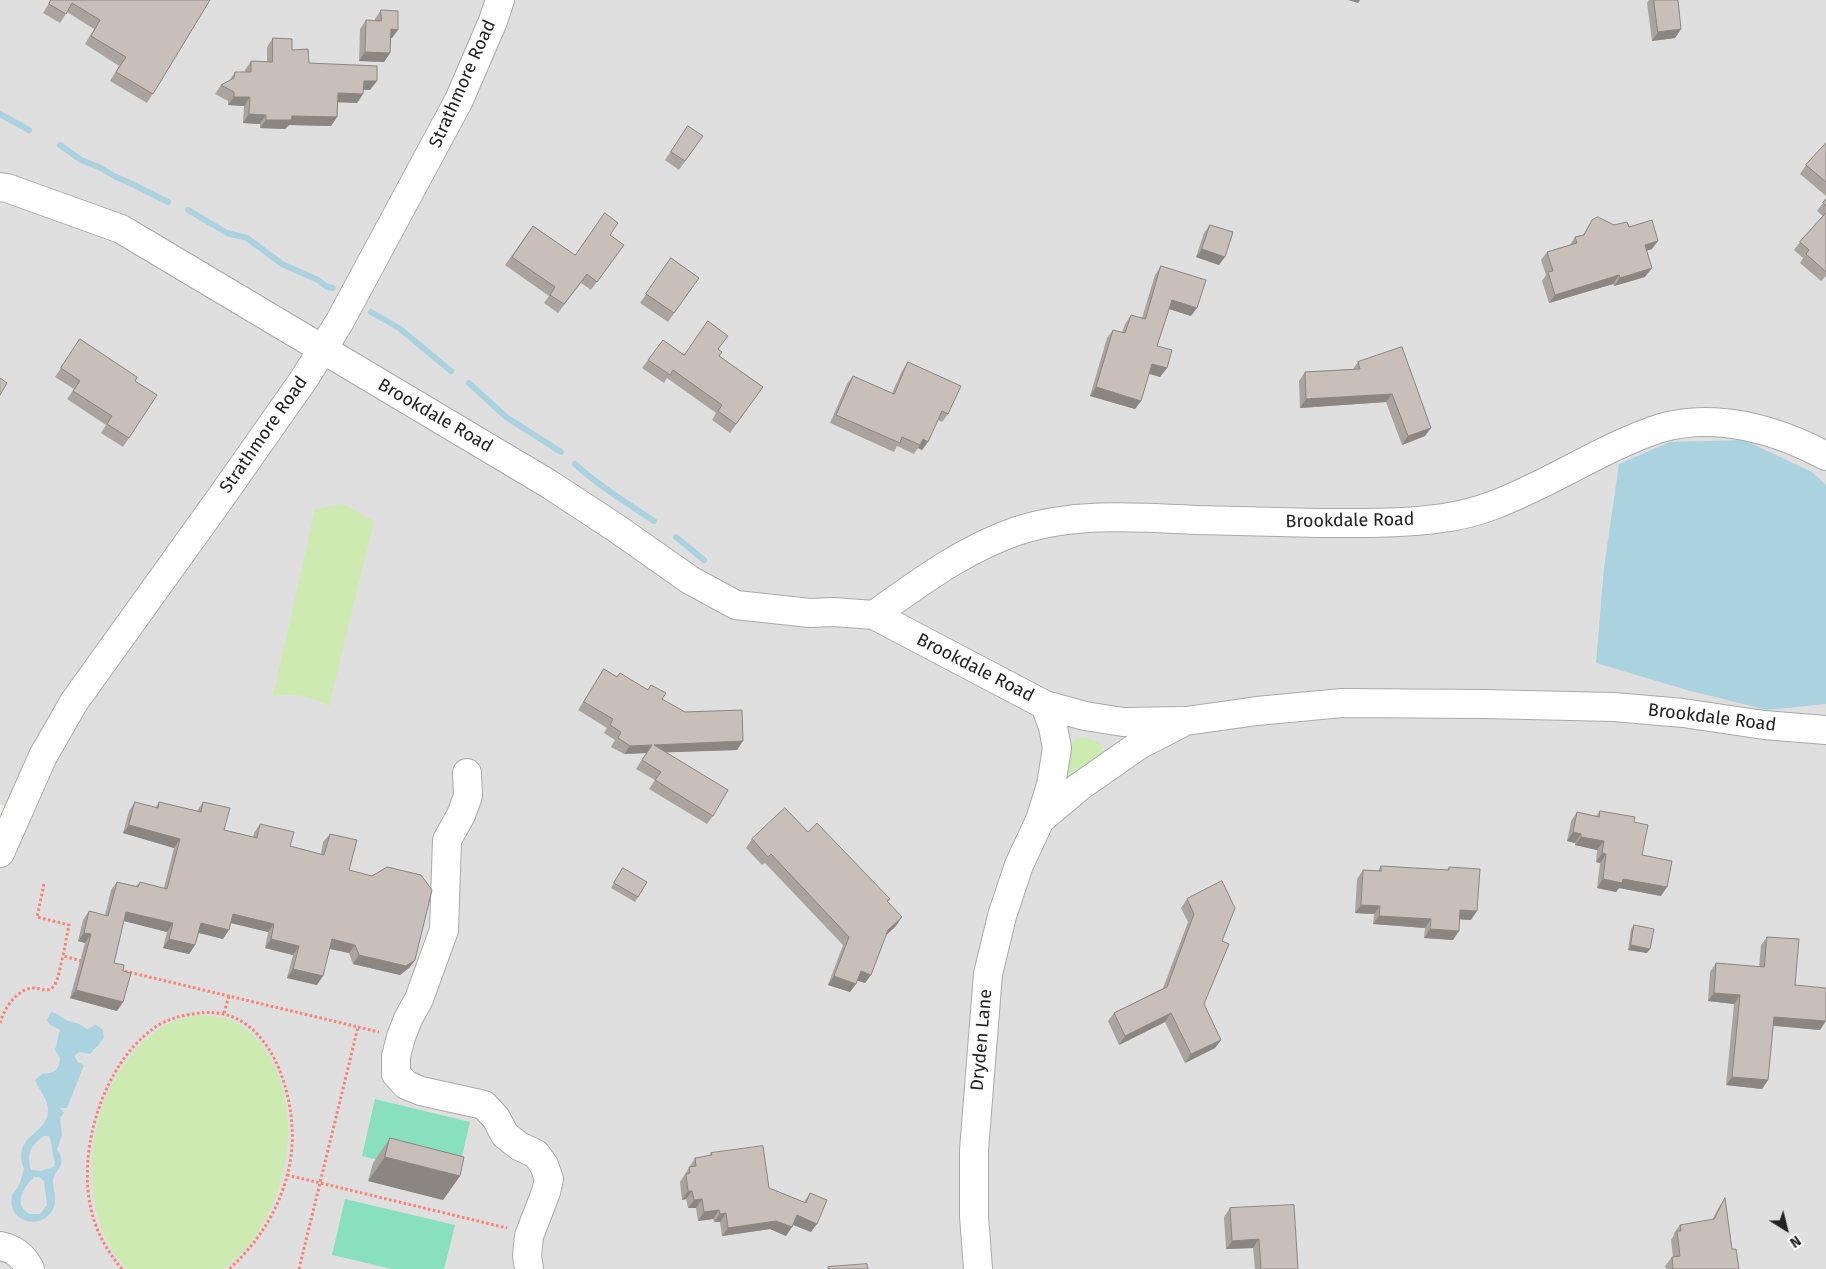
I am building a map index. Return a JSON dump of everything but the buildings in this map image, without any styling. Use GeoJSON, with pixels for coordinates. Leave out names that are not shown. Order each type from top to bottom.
{"type":"FeatureCollection","features":[{"type":"Feature","properties":{"kind":"street","name":"Strathmore Road"},"geometry":{"type":"LineString","coordinates":[[0,854],[43,756],[74,702],[224,493],[323,350],[384,242],[451,116],[500,0]]}},
{"type":"Feature","properties":{"kind":"street","name":"Brookdale Road"},"geometry":{"type":"LineString","coordinates":[[0,187],[122,229],[549,484],[684,576],[736,605],[810,613],[833,612],[874,615],[1045,705],[1085,716],[1123,722],[1186,721],[1257,711],[1342,703],[1614,707],[1683,713],[1764,725],[1826,730]]}},
{"type":"Feature","properties":{"kind":"street","name":"Brookdale Road"},"geometry":{"type":"LineString","coordinates":[[874,615],[956,558],[995,539],[1046,523],[1124,516],[1235,521],[1364,523],[1441,518],[1469,514],[1503,503],[1611,449],[1662,428],[1694,422],[1737,424],[1784,436],[1826,456]]}},
{"type":"Feature","properties":{"kind":"street","name":"Dryden Lane"},"geometry":{"type":"LineString","coordinates":[[978,1269],[974,1216],[974,1150],[988,974],[1002,916],[1019,865],[1040,820],[1051,785],[1057,748],[1053,727],[1045,705]]}},
{"type":"Feature","properties":{"kind":"street","name":"Dryden Lane"},"geometry":{"type":"LineString","coordinates":[[1040,820],[1079,787],[1139,745],[1186,721]]}},
{"type":"Feature","properties":{"kind":"street"},"geometry":{"type":"LineString","coordinates":[[467,772],[468,796],[461,815],[447,840],[444,930],[419,999],[401,1037],[396,1056],[396,1074],[406,1085],[421,1091],[484,1105],[496,1118],[505,1135],[519,1146],[536,1154],[544,1165],[549,1179],[530,1233],[527,1256],[529,1269]]}},
{"type":"Feature","properties":{"kind":"street"},"geometry":{"type":"LineString","coordinates":[[0,1246],[8,1247],[23,1258],[30,1269]]}},
{"type":"Feature","properties":{"kind":"path"},"geometry":{"type":"LineString","coordinates":[[0,1023],[3,1013],[14,998],[23,991],[35,988],[47,991],[55,984],[69,925],[37,917],[44,884]]}},
{"type":"Feature","properties":{"kind":"path"},"geometry":{"type":"LineString","coordinates":[[63,956],[91,963]]}},
{"type":"Feature","properties":{"kind":"path"},"geometry":{"type":"LineString","coordinates":[[110,968],[401,1037]]}},
{"type":"Feature","properties":{"kind":"path"},"geometry":{"type":"LineString","coordinates":[[224,1013],[229,996]]}},
{"type":"Feature","properties":{"kind":"path"},"geometry":{"type":"LineString","coordinates":[[122,1269],[108,1252],[91,1208],[88,1184],[90,1142],[100,1106],[110,1081],[139,1042],[157,1026],[178,1016],[204,1011],[224,1013],[241,1022],[257,1034],[278,1064],[290,1103],[292,1137],[287,1175],[279,1200],[260,1235],[229,1269]]}},
{"type":"Feature","properties":{"kind":"path"},"geometry":{"type":"LineString","coordinates":[[299,1269],[358,1027]]}},
{"type":"Feature","properties":{"kind":"path"},"geometry":{"type":"LineString","coordinates":[[287,1175],[530,1233]]}},
{"type":"Feature","properties":{"kind":"shaded area"},"geometry":{"type":"Polygon","coordinates":[[[0,0],[1826,0],[1826,1269],[0,1269],[0,853],[17,814],[0,804],[0,0]]]}},
{"type":"Feature","properties":{"kind":"green space"},"geometry":{"type":"Polygon","coordinates":[[[343,504],[374,521],[329,706],[315,699],[302,696],[273,696],[315,509],[343,504]]]}},
{"type":"Feature","properties":{"kind":"green space"},"geometry":{"type":"Polygon","coordinates":[[[1083,737],[1098,742],[1102,747],[1104,756],[1063,791],[1069,748],[1074,740],[1083,737]]]}},
{"type":"Feature","properties":{"kind":"green space"},"geometry":{"type":"Polygon","coordinates":[[[197,1015],[214,1016],[230,1020],[247,1030],[261,1044],[272,1062],[286,1102],[288,1123],[288,1144],[277,1193],[264,1222],[255,1236],[246,1248],[223,1269],[127,1269],[108,1242],[97,1211],[92,1177],[94,1142],[102,1108],[116,1077],[136,1050],[161,1028],[178,1020],[197,1015]]]}},
{"type":"Feature","properties":{"kind":"green space"},"geometry":{"type":"Polygon","coordinates":[[[375,1099],[470,1122],[457,1178],[362,1156],[375,1099]]]}},
{"type":"Feature","properties":{"kind":"green space"},"geometry":{"type":"Polygon","coordinates":[[[345,1199],[455,1225],[444,1269],[392,1269],[332,1255],[345,1199]]]}},
{"type":"Feature","properties":{"kind":"water"},"geometry":{"type":"Polygon","coordinates":[[[1744,440],[1812,472],[1826,485],[1826,704],[1767,710],[1687,690],[1596,663],[1604,568],[1619,464],[1670,442],[1744,440]]]}},
{"type":"Feature","properties":{"kind":"water"},"geometry":{"type":"Polygon","coordinates":[[[51,1012],[87,1029],[96,1025],[102,1029],[104,1037],[90,1054],[79,1052],[74,1056],[78,1062],[84,1065],[67,1108],[60,1108],[64,1113],[60,1118],[62,1135],[57,1149],[61,1163],[53,1180],[55,1204],[49,1215],[42,1220],[34,1222],[26,1221],[14,1212],[12,1197],[19,1185],[24,1169],[21,1157],[26,1141],[43,1124],[47,1117],[48,1108],[45,1097],[35,1080],[42,1074],[50,1073],[57,1069],[60,1058],[55,1050],[60,1030],[49,1024],[47,1020],[51,1012]],[[44,1136],[33,1146],[29,1155],[31,1170],[41,1171],[54,1167],[55,1162],[50,1139],[49,1136],[44,1136]],[[34,1177],[23,1191],[21,1206],[29,1214],[40,1214],[47,1205],[44,1181],[39,1177],[34,1177]]]}},
{"type":"Feature","properties":{"kind":"waterway"},"geometry":{"type":"LineString","coordinates":[[0,114],[29,130]]}},
{"type":"Feature","properties":{"kind":"waterway"},"geometry":{"type":"LineString","coordinates":[[60,145],[81,160],[99,167],[168,202]]}},
{"type":"Feature","properties":{"kind":"waterway"},"geometry":{"type":"LineString","coordinates":[[188,210],[227,233],[247,238],[282,264],[318,280],[327,287],[333,288]]}},
{"type":"Feature","properties":{"kind":"waterway"},"geometry":{"type":"LineString","coordinates":[[371,312],[399,328],[451,371]]}},
{"type":"Feature","properties":{"kind":"waterway"},"geometry":{"type":"LineString","coordinates":[[469,383],[506,417],[561,452]]}},
{"type":"Feature","properties":{"kind":"waterway"},"geometry":{"type":"LineString","coordinates":[[575,464],[603,487],[654,521]]}},
{"type":"Feature","properties":{"kind":"waterway"},"geometry":{"type":"LineString","coordinates":[[676,537],[704,560]]}}]}
